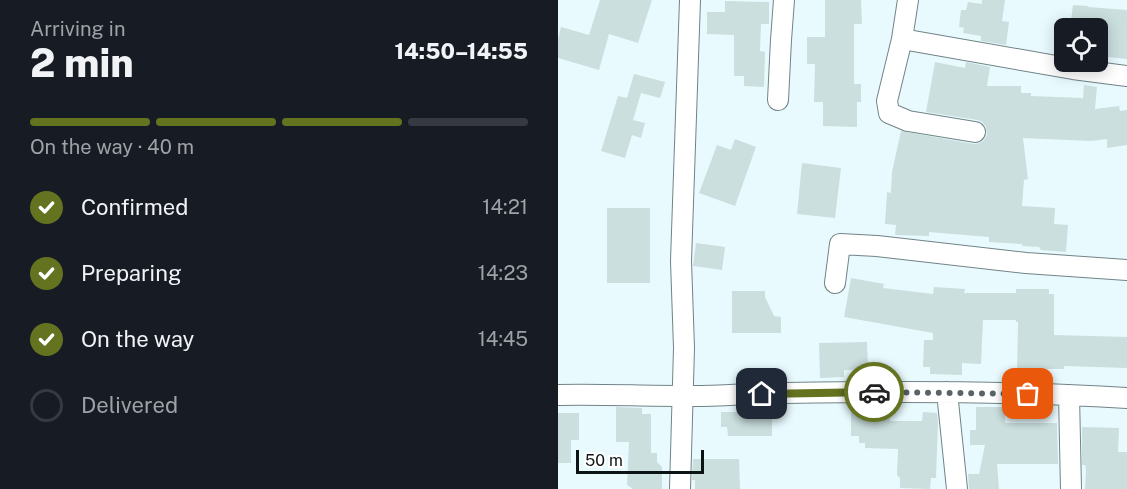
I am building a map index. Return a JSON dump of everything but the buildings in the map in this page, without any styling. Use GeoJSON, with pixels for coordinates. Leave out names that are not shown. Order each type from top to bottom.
{"type":"FeatureCollection","features":[{"type":"Feature","properties":{"kind":"street"},"geometry":{"type":"LineString","coordinates":[[680,489],[684,348],[681,261],[690,0]]}},
{"type":"Feature","properties":{"kind":"street"},"geometry":{"type":"LineString","coordinates":[[778,99],[784,0]]}},
{"type":"Feature","properties":{"kind":"street"},"geometry":{"type":"LineString","coordinates":[[908,0],[888,101],[890,113],[908,121],[975,132]]}},
{"type":"Feature","properties":{"kind":"street"},"geometry":{"type":"LineString","coordinates":[[902,39],[1073,69],[1127,76]]}},
{"type":"Feature","properties":{"kind":"street"},"geometry":{"type":"LineString","coordinates":[[835,283],[840,244],[1026,263],[1127,270]]}},
{"type":"Feature","properties":{"kind":"street"},"geometry":{"type":"LineString","coordinates":[[947,392],[957,489]]}},
{"type":"Feature","properties":{"kind":"street"},"geometry":{"type":"LineString","coordinates":[[558,395],[682,396],[947,392],[1069,394],[1127,398]]}},
{"type":"Feature","properties":{"kind":"street"},"geometry":{"type":"LineString","coordinates":[[1069,394],[1071,489]]}},
{"type":"Feature","properties":{"kind":"way so far"},"geometry":{"type":"LineString","coordinates":[[874,392],[1028,394]]}},
{"type":"Feature","properties":{"kind":"route"},"geometry":{"type":"LineString","coordinates":[[762,394],[874,392]]}}]}
